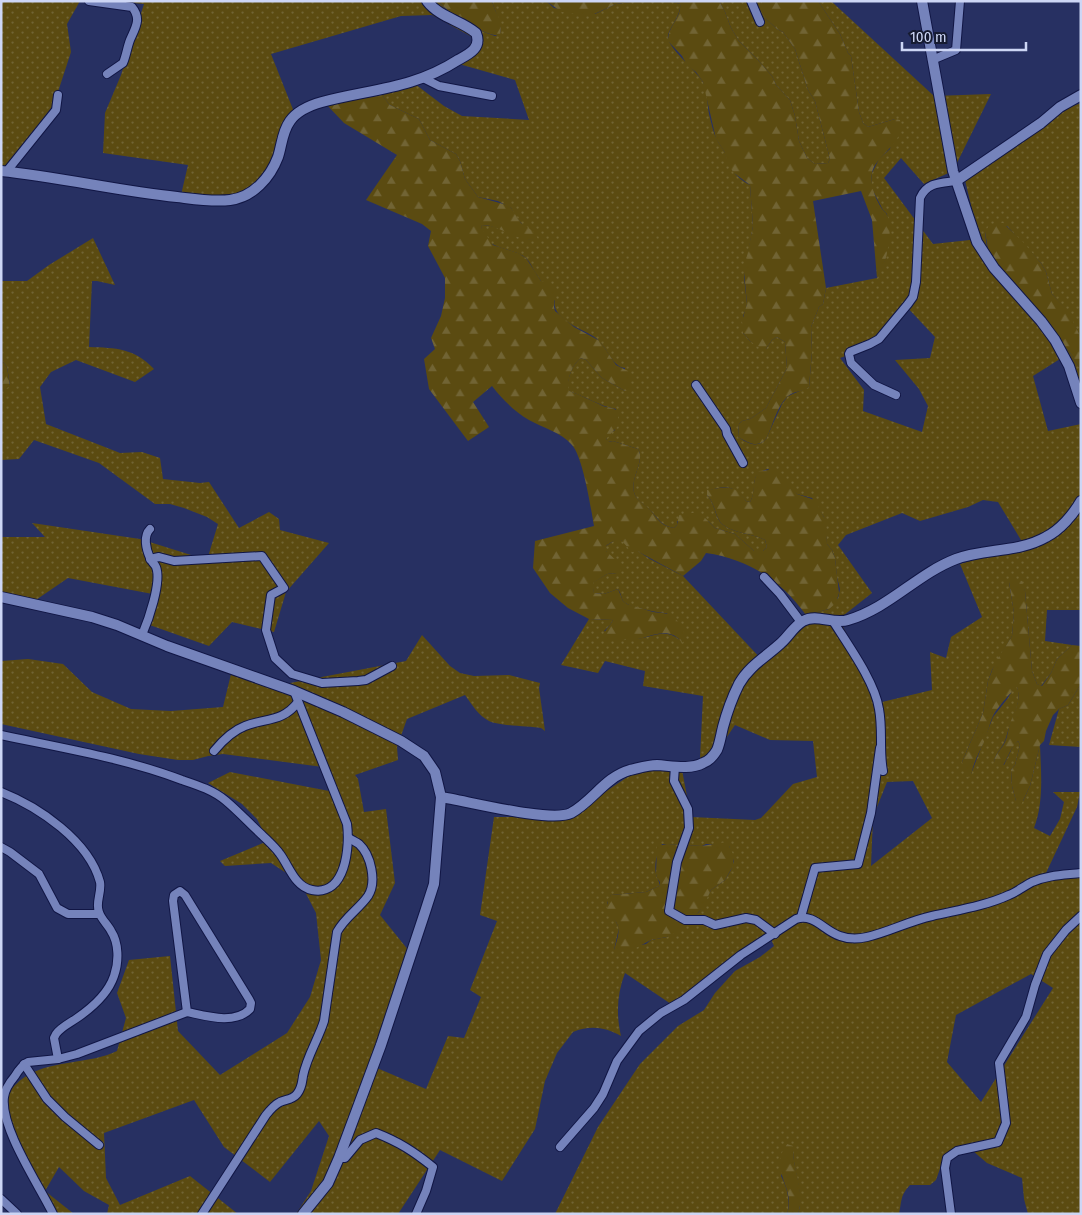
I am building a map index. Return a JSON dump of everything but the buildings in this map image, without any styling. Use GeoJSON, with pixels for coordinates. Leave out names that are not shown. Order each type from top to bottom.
{"type":"FeatureCollection","features":[{"type":"Feature","properties":{"kind":"street"},"geometry":{"type":"LineString","coordinates":[[89,1],[132,7],[138,18],[137,27],[131,38],[123,63],[107,74]]}},
{"type":"Feature","properties":{"kind":"street"},"geometry":{"type":"LineString","coordinates":[[4,171],[158,195],[206,200],[235,199],[254,190],[270,174],[290,120],[302,110],[321,102],[391,88],[423,78],[444,69],[474,50],[478,42],[475,31],[433,9],[427,1]]}},
{"type":"Feature","properties":{"kind":"street"},"geometry":{"type":"LineString","coordinates":[[751,1],[760,22]]}},
{"type":"Feature","properties":{"kind":"street"},"geometry":{"type":"LineString","coordinates":[[922,1],[953,172],[966,215],[977,242],[994,268],[1041,321],[1055,340],[1069,366],[1081,403]]}},
{"type":"Feature","properties":{"kind":"street"},"geometry":{"type":"LineString","coordinates":[[932,60],[956,50],[960,1]]}},
{"type":"Feature","properties":{"kind":"street"},"geometry":{"type":"LineString","coordinates":[[423,78],[439,86],[492,96]]}},
{"type":"Feature","properties":{"kind":"street"},"geometry":{"type":"LineString","coordinates":[[4,171],[56,110],[58,95]]}},
{"type":"Feature","properties":{"kind":"street"},"geometry":{"type":"LineString","coordinates":[[896,396],[874,385],[851,363],[848,354],[879,338],[913,297],[916,282],[920,198],[924,190],[932,184],[956,181],[1081,95]]}},
{"type":"Feature","properties":{"kind":"street"},"geometry":{"type":"LineString","coordinates":[[696,385],[726,429],[743,463]]}},
{"type":"Feature","properties":{"kind":"street"},"geometry":{"type":"LineString","coordinates":[[441,797],[537,815],[561,816],[576,810],[617,775],[641,767],[655,765],[689,767],[702,764],[717,751],[729,708],[743,678],[763,657],[781,644],[800,622],[811,618],[833,621],[850,620],[887,603],[919,579],[956,559],[1016,548],[1047,537],[1064,523],[1081,501]]}},
{"type":"Feature","properties":{"kind":"street"},"geometry":{"type":"LineString","coordinates":[[142,636],[152,610],[157,582],[157,568],[150,559],[146,539],[150,529]]}},
{"type":"Feature","properties":{"kind":"street"},"geometry":{"type":"LineString","coordinates":[[150,559],[159,557],[174,561],[262,556],[284,588],[271,595],[266,630],[275,658],[292,674],[322,684],[366,680],[392,666]]}},
{"type":"Feature","properties":{"kind":"street"},"geometry":{"type":"LineString","coordinates":[[764,577],[780,594],[800,622]]}},
{"type":"Feature","properties":{"kind":"street"},"geometry":{"type":"LineString","coordinates":[[1,597],[92,617],[294,691],[343,712],[401,741],[424,756],[435,772],[441,797],[434,884],[381,1045],[339,1158],[328,1183],[303,1214]]}},
{"type":"Feature","properties":{"kind":"street"},"geometry":{"type":"LineString","coordinates":[[833,621],[854,654],[875,693],[879,709],[880,748],[883,771]]}},
{"type":"Feature","properties":{"kind":"street"},"geometry":{"type":"LineString","coordinates":[[1,735],[144,766],[209,790],[241,814],[280,853],[298,882],[304,887],[312,890],[327,888],[338,879],[345,859],[349,838],[347,824],[294,691]]}},
{"type":"Feature","properties":{"kind":"street"},"geometry":{"type":"LineString","coordinates":[[214,751],[232,732],[244,726],[288,714],[298,702]]}},
{"type":"Feature","properties":{"kind":"street"},"geometry":{"type":"LineString","coordinates":[[801,918],[815,868],[858,864],[871,812],[880,748]]}},
{"type":"Feature","properties":{"kind":"street"},"geometry":{"type":"LineString","coordinates":[[675,766],[674,781],[688,809],[689,828],[677,862],[669,911],[685,920],[704,920],[715,925],[746,918],[756,920],[775,934]]}},
{"type":"Feature","properties":{"kind":"street"},"geometry":{"type":"LineString","coordinates":[[1,792],[16,798],[52,821],[85,852],[97,872],[101,885],[99,914],[113,933],[116,946],[118,961],[115,975],[102,997],[56,1034],[54,1038],[58,1059]]}},
{"type":"Feature","properties":{"kind":"street"},"geometry":{"type":"LineString","coordinates":[[202,1214],[266,1115],[275,1105],[295,1096],[302,1086],[307,1059],[316,1043],[324,1021],[337,932],[343,920],[368,895],[372,886],[368,858],[360,845],[349,838]]}},
{"type":"Feature","properties":{"kind":"street"},"geometry":{"type":"LineString","coordinates":[[1,848],[10,852],[39,874],[57,908],[68,914],[99,914]]}},
{"type":"Feature","properties":{"kind":"street"},"geometry":{"type":"LineString","coordinates":[[560,1147],[594,1108],[603,1094],[617,1061],[639,1031],[661,1013],[684,1000],[741,955],[791,922],[801,918],[810,918],[838,936],[848,938],[865,937],[887,931],[911,921],[954,912],[1010,895],[1044,877],[1081,873]]}},
{"type":"Feature","properties":{"kind":"street"},"geometry":{"type":"LineString","coordinates":[[53,1214],[24,1160],[6,1120],[4,1104],[6,1090],[24,1064],[35,1060],[58,1059],[77,1054],[187,1012],[236,1018],[247,1013],[250,1009],[251,1003],[185,896],[180,892],[174,895],[173,901],[187,1012]]}},
{"type":"Feature","properties":{"kind":"street"},"geometry":{"type":"LineString","coordinates":[[951,1213],[945,1168],[947,1158],[957,1151],[998,1142],[1006,1123],[999,1063],[1026,1017],[1035,985],[1047,954],[1066,930],[1081,916]]}},
{"type":"Feature","properties":{"kind":"street"},"geometry":{"type":"LineString","coordinates":[[24,1064],[48,1099],[99,1145]]}},
{"type":"Feature","properties":{"kind":"street"},"geometry":{"type":"LineString","coordinates":[[339,1158],[345,1158],[360,1140],[376,1132],[400,1143],[422,1158],[433,1167],[426,1191],[416,1214]]}},
{"type":"Feature","properties":{"kind":"street"},"geometry":{"type":"LineString","coordinates":[[1,1199],[17,1214]]}},
{"type":"Feature","properties":{"kind":"green space"},"geometry":{"type":"Polygon","coordinates":[[[1,1],[80,1],[67,24],[71,52],[54,104],[7,167],[1,166],[1,1]]]}},
{"type":"Feature","properties":{"kind":"green space"},"geometry":{"type":"Polygon","coordinates":[[[111,1],[439,1],[456,18],[495,36],[500,34],[500,25],[492,1],[546,1],[554,8],[595,14],[616,4],[638,1],[670,1],[680,4],[679,13],[669,32],[668,39],[674,50],[704,84],[712,127],[718,142],[733,171],[739,178],[750,185],[753,226],[744,277],[747,304],[743,316],[743,333],[750,341],[766,349],[772,340],[777,337],[785,342],[787,368],[766,408],[739,424],[738,437],[752,444],[760,444],[766,439],[782,404],[788,396],[809,387],[812,352],[811,327],[819,307],[823,304],[826,288],[877,278],[885,260],[889,232],[887,214],[871,187],[872,173],[879,159],[890,149],[895,119],[868,127],[863,123],[859,112],[851,56],[840,34],[818,1],[831,1],[934,96],[991,94],[953,171],[924,184],[901,158],[884,178],[933,244],[979,239],[965,180],[1068,108],[1081,103],[1081,338],[1067,311],[1052,294],[1046,272],[1041,263],[1007,226],[985,232],[988,251],[997,267],[1057,340],[1069,351],[1081,370],[1081,385],[1063,357],[1033,376],[1048,431],[1081,424],[1081,610],[1047,610],[1045,641],[1072,645],[1057,659],[1051,673],[1041,686],[1037,684],[1032,671],[1025,591],[1023,587],[1009,582],[1014,613],[1012,636],[992,670],[988,681],[983,713],[962,762],[971,774],[993,717],[1017,686],[1019,697],[1017,707],[1005,741],[994,761],[1004,765],[1014,744],[1018,741],[1020,745],[1015,765],[1011,770],[1012,786],[1016,801],[1023,801],[1030,786],[1040,745],[1041,798],[1034,828],[1050,836],[1060,819],[1064,802],[1053,792],[1080,792],[1077,807],[1046,873],[1055,875],[1081,874],[1081,1214],[1028,1214],[1022,1178],[987,1163],[973,1151],[952,1151],[943,1160],[936,1180],[930,1185],[910,1185],[903,1195],[899,1214],[798,1214],[800,1198],[793,1147],[781,1176],[788,1195],[789,1205],[787,1214],[555,1214],[598,1127],[640,1064],[678,1026],[704,1010],[715,993],[735,971],[760,957],[774,946],[769,935],[671,1004],[625,973],[618,1004],[621,1036],[597,1028],[585,1028],[573,1032],[557,1053],[545,1081],[535,1129],[502,1181],[440,1150],[398,1214],[296,1214],[311,1191],[329,1136],[319,1121],[270,1182],[224,1147],[194,1100],[104,1133],[106,1178],[120,1205],[190,1176],[238,1214],[107,1214],[109,1205],[84,1191],[59,1167],[45,1191],[74,1214],[49,1214],[8,1124],[7,1092],[25,1077],[38,1070],[95,1058],[117,1051],[126,1018],[117,993],[129,960],[170,956],[178,1031],[220,1075],[287,1033],[310,997],[321,960],[316,913],[300,882],[271,863],[225,866],[220,861],[268,841],[257,819],[242,804],[208,783],[230,772],[329,791],[323,767],[223,754],[193,760],[178,760],[139,754],[1,724],[1,661],[28,659],[63,664],[92,692],[131,709],[171,711],[223,707],[232,670],[285,684],[406,661],[422,635],[450,666],[460,673],[474,676],[509,675],[540,683],[539,688],[545,731],[541,728],[507,725],[489,721],[479,713],[465,695],[407,719],[397,747],[398,760],[355,775],[358,779],[364,812],[386,809],[395,883],[380,915],[409,951],[377,1068],[426,1089],[448,1036],[464,1038],[481,997],[470,990],[497,921],[480,915],[494,817],[566,813],[596,798],[629,776],[657,766],[681,765],[691,817],[755,820],[761,818],[793,784],[817,777],[813,741],[770,740],[735,725],[710,762],[700,758],[703,696],[643,686],[645,671],[605,661],[598,673],[561,665],[589,619],[613,620],[604,631],[624,638],[638,639],[668,634],[680,640],[667,613],[630,605],[623,601],[618,589],[604,594],[594,593],[592,583],[607,574],[617,573],[606,551],[606,546],[615,540],[621,540],[650,559],[683,576],[764,662],[806,615],[829,609],[838,598],[840,589],[835,558],[827,544],[824,517],[812,498],[797,494],[768,469],[762,471],[755,478],[750,502],[746,501],[733,489],[725,487],[707,491],[707,495],[722,524],[732,530],[765,540],[767,547],[763,551],[754,551],[735,534],[715,528],[708,521],[677,521],[677,525],[674,528],[666,526],[636,497],[633,489],[640,459],[638,449],[613,441],[608,442],[606,439],[615,430],[616,409],[568,391],[572,368],[581,358],[586,360],[602,378],[625,391],[625,368],[612,359],[602,344],[593,336],[562,318],[555,307],[555,301],[526,258],[487,240],[481,225],[495,227],[533,240],[511,208],[498,201],[478,197],[465,179],[456,154],[430,140],[419,119],[390,105],[384,98],[382,91],[415,84],[444,106],[462,116],[529,120],[515,80],[459,64],[474,38],[432,15],[401,16],[271,54],[294,112],[272,171],[235,199],[181,195],[188,165],[103,153],[105,113],[121,75],[144,4],[111,1]],[[905,305],[870,347],[840,358],[864,390],[863,411],[922,432],[928,406],[919,389],[895,360],[930,358],[935,337],[905,305]],[[983,500],[968,507],[920,521],[902,513],[846,535],[838,545],[872,593],[839,619],[882,702],[932,690],[930,652],[946,658],[951,637],[982,617],[960,564],[1024,545],[998,502],[983,500]],[[913,781],[887,782],[873,817],[871,866],[932,818],[913,781]],[[662,844],[655,866],[659,886],[646,892],[611,895],[607,903],[619,928],[614,950],[646,944],[651,940],[667,937],[699,912],[711,890],[725,880],[734,861],[729,846],[662,844]],[[1031,974],[956,1015],[947,1062],[981,1102],[1053,988],[1031,974]]]}},
{"type":"Feature","properties":{"kind":"green space"},"geometry":{"type":"Polygon","coordinates":[[[439,1],[492,1],[500,20],[500,35],[494,35],[467,23],[449,11],[439,1]]]}},
{"type":"Feature","properties":{"kind":"green space"},"geometry":{"type":"Polygon","coordinates":[[[546,1],[638,1],[616,4],[590,16],[562,12],[546,1]]]}},
{"type":"Feature","properties":{"kind":"green space"},"geometry":{"type":"Polygon","coordinates":[[[670,1],[719,1],[739,41],[772,76],[776,85],[790,100],[799,141],[807,158],[815,164],[828,163],[830,159],[815,101],[808,90],[795,49],[783,32],[765,18],[762,13],[762,1],[818,1],[840,34],[851,56],[859,112],[863,123],[868,127],[895,119],[900,120],[899,136],[895,143],[878,160],[872,173],[874,191],[879,205],[887,214],[890,226],[887,253],[877,278],[872,220],[861,191],[813,201],[826,288],[823,304],[819,307],[811,327],[812,352],[809,387],[790,394],[784,400],[766,439],[760,444],[752,444],[738,437],[739,424],[766,408],[787,368],[785,342],[777,337],[772,340],[766,349],[761,349],[743,333],[742,321],[747,304],[744,271],[753,226],[750,185],[734,173],[716,139],[703,82],[668,41],[668,36],[680,9],[680,4],[670,1]]]}},
{"type":"Feature","properties":{"kind":"green space"},"geometry":{"type":"Polygon","coordinates":[[[719,1],[762,1],[765,18],[783,32],[795,49],[808,90],[815,101],[830,159],[828,163],[815,164],[807,158],[799,141],[790,100],[776,85],[772,76],[739,41],[719,1]]]}},
{"type":"Feature","properties":{"kind":"green space"},"geometry":{"type":"Polygon","coordinates":[[[382,91],[384,98],[390,105],[419,119],[430,140],[456,154],[465,179],[478,197],[507,205],[521,223],[533,231],[538,239],[525,239],[496,228],[481,225],[493,245],[518,253],[526,258],[541,281],[553,289],[555,293],[555,311],[574,327],[600,341],[616,365],[628,371],[631,387],[629,391],[625,391],[602,378],[586,360],[581,358],[572,368],[568,387],[569,391],[603,406],[613,408],[618,412],[618,426],[606,439],[609,442],[613,441],[638,449],[640,459],[633,489],[638,500],[666,526],[674,528],[677,525],[679,515],[699,512],[715,528],[735,534],[754,551],[763,551],[767,547],[765,540],[732,530],[722,524],[707,495],[707,490],[724,487],[734,489],[746,501],[750,502],[755,478],[759,471],[778,469],[797,494],[815,500],[826,521],[827,544],[835,558],[839,593],[836,603],[829,609],[806,615],[786,591],[762,573],[736,560],[706,553],[701,561],[683,576],[637,551],[632,552],[621,540],[606,546],[606,551],[620,564],[621,570],[617,573],[607,574],[593,583],[594,593],[604,594],[618,589],[623,601],[627,604],[653,612],[671,614],[683,627],[685,639],[682,643],[674,636],[664,633],[635,639],[604,640],[605,632],[613,620],[589,619],[568,608],[550,593],[533,568],[535,541],[594,526],[580,460],[568,441],[557,433],[518,413],[492,386],[473,402],[489,427],[468,441],[429,389],[424,359],[435,349],[431,338],[441,316],[445,298],[445,278],[428,246],[431,231],[422,224],[366,200],[397,155],[344,123],[324,102],[382,91]]]}},
{"type":"Feature","properties":{"kind":"green space"},"geometry":{"type":"Polygon","coordinates":[[[1003,223],[1041,263],[1046,272],[1052,294],[1068,311],[1081,338],[1081,370],[1069,351],[1057,340],[997,267],[996,261],[989,254],[985,232],[990,224],[1003,223]]]}},
{"type":"Feature","properties":{"kind":"green space"},"geometry":{"type":"Polygon","coordinates":[[[93,238],[115,285],[92,281],[89,347],[124,350],[147,362],[154,369],[135,382],[76,360],[51,372],[40,387],[46,424],[120,453],[142,452],[160,458],[163,479],[200,483],[209,482],[239,528],[269,512],[279,519],[280,530],[329,543],[286,592],[274,632],[232,622],[209,646],[144,623],[158,595],[68,578],[30,604],[1,602],[1,537],[45,537],[32,523],[140,539],[207,560],[218,524],[207,517],[184,508],[170,504],[155,504],[99,463],[34,440],[19,459],[1,460],[1,392],[10,385],[7,367],[1,359],[1,281],[27,281],[93,238]]]}},
{"type":"Feature","properties":{"kind":"green space"},"geometry":{"type":"Polygon","coordinates":[[[1,359],[7,367],[10,386],[1,392],[1,359]]]}},
{"type":"Feature","properties":{"kind":"green space"},"geometry":{"type":"Polygon","coordinates":[[[1014,579],[1022,581],[1025,591],[1032,671],[1037,684],[1042,686],[1051,673],[1057,659],[1072,645],[1081,646],[1081,684],[1068,705],[1059,709],[1053,715],[1044,741],[1040,745],[1030,786],[1021,805],[1016,801],[1012,786],[1011,770],[1015,765],[1020,745],[1018,741],[1001,768],[994,761],[1005,741],[1016,708],[1018,700],[1017,687],[996,711],[975,762],[971,778],[966,776],[962,762],[983,713],[988,681],[995,663],[1012,636],[1014,613],[1009,582],[1014,579]]]}},
{"type":"Feature","properties":{"kind":"green space"},"geometry":{"type":"Polygon","coordinates":[[[1081,684],[1081,747],[1049,745],[1059,709],[1068,705],[1081,684]]]}},
{"type":"Feature","properties":{"kind":"green space"},"geometry":{"type":"Polygon","coordinates":[[[727,842],[734,856],[733,866],[725,880],[711,890],[703,907],[695,916],[686,922],[680,930],[667,937],[651,940],[632,950],[619,952],[614,950],[618,938],[618,926],[609,912],[608,899],[611,895],[646,892],[659,886],[660,882],[656,874],[657,846],[667,844],[702,846],[727,842]]]}},
{"type":"Feature","properties":{"kind":"green space"},"geometry":{"type":"Polygon","coordinates":[[[787,1144],[793,1146],[794,1163],[800,1189],[798,1214],[787,1214],[788,1196],[780,1162],[787,1144]]]}}]}
